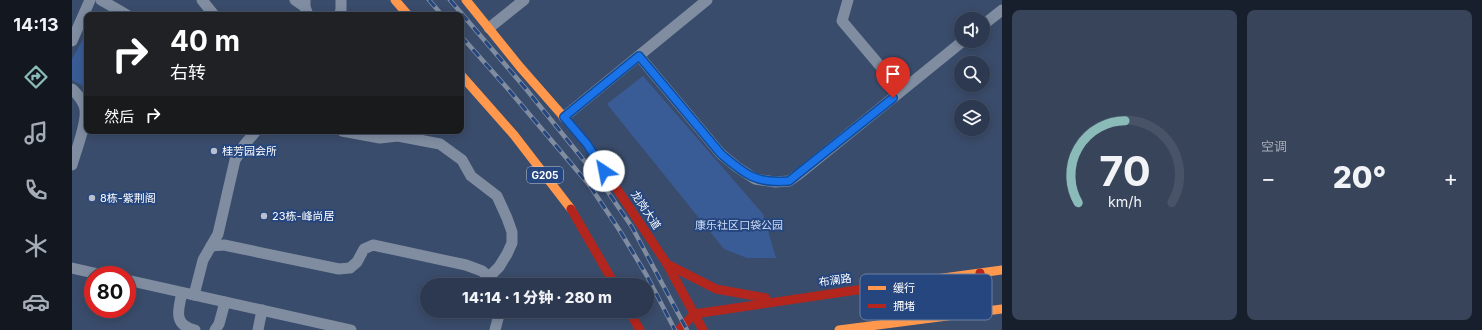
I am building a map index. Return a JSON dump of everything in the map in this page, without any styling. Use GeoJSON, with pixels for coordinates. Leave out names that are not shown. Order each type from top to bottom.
{"type":"FeatureCollection","features":[{"type":"Feature","properties":{"kind":"main road"},"geometry":{"type":"LineString","coordinates":[[395,0],[405,12]]}},
{"type":"Feature","properties":{"kind":"main road","name":"龙岗大道"},"geometry":{"type":"LineString","coordinates":[[466,0],[587,144],[667,264],[703,330]]}},
{"type":"Feature","properties":{"kind":"main road","name":"G205"},"geometry":{"type":"LineString","coordinates":[[464,78],[514,135],[573,211],[611,278]]}},
{"type":"Feature","properties":{"kind":"main road"},"geometry":{"type":"LineString","coordinates":[[667,264],[716,289],[782,300]]}},
{"type":"Feature","properties":{"kind":"main road","name":"布澜路"},"geometry":{"type":"LineString","coordinates":[[973,274],[1002,270]]}},
{"type":"Feature","properties":{"kind":"main road","name":"布澜路"},"geometry":{"type":"LineString","coordinates":[[694,314],[860,289]]}},
{"type":"Feature","properties":{"kind":"main road"},"geometry":{"type":"LineString","coordinates":[[992,310],[1002,308]]}},
{"type":"Feature","properties":{"kind":"main road"},"geometry":{"type":"LineString","coordinates":[[679,330],[694,314]]}},
{"type":"Feature","properties":{"kind":"main road"},"geometry":{"type":"LineString","coordinates":[[633,318],[640,330]]}},
{"type":"Feature","properties":{"kind":"main road"},"geometry":{"type":"LineString","coordinates":[[839,330],[916,320]]}},
{"type":"Feature","properties":{"kind":"street"},"geometry":{"type":"LineString","coordinates":[[85,12],[90,0]]}},
{"type":"Feature","properties":{"kind":"street"},"geometry":{"type":"LineString","coordinates":[[101,0],[122,12]]}},
{"type":"Feature","properties":{"kind":"street"},"geometry":{"type":"LineString","coordinates":[[202,0],[212,12]]}},
{"type":"Feature","properties":{"kind":"street"},"geometry":{"type":"LineString","coordinates":[[295,0],[306,7]]}},
{"type":"Feature","properties":{"kind":"street"},"geometry":{"type":"LineString","coordinates":[[340,12],[342,0]]}},
{"type":"Feature","properties":{"kind":"street"},"geometry":{"type":"LineString","coordinates":[[489,28],[524,0]]}},
{"type":"Feature","properties":{"kind":"street"},"geometry":{"type":"LineString","coordinates":[[564,117],[707,0]]}},
{"type":"Feature","properties":{"kind":"street"},"geometry":{"type":"LineString","coordinates":[[848,0],[842,21],[886,73]]}},
{"type":"Feature","properties":{"kind":"street"},"geometry":{"type":"LineString","coordinates":[[990,19],[1002,10]]}},
{"type":"Feature","properties":{"kind":"street"},"geometry":{"type":"LineString","coordinates":[[72,41],[84,14]]}},
{"type":"Feature","properties":{"kind":"street"},"geometry":{"type":"LineString","coordinates":[[639,56],[721,154],[755,179],[775,182],[789,181],[799,174],[954,48]]}},
{"type":"Feature","properties":{"kind":"street"},"geometry":{"type":"LineString","coordinates":[[72,89],[80,98],[84,107]]}},
{"type":"Feature","properties":{"kind":"street"},"geometry":{"type":"LineString","coordinates":[[72,165],[84,118]]}},
{"type":"Feature","properties":{"kind":"street"},"geometry":{"type":"LineString","coordinates":[[194,295],[203,260],[218,234],[235,160],[253,134]]}},
{"type":"Feature","properties":{"kind":"street"},"geometry":{"type":"LineString","coordinates":[[211,246],[224,245],[339,269],[350,268],[357,262],[364,249],[373,245],[466,265],[482,271],[489,277],[499,267],[512,243],[512,232],[497,196],[471,176],[462,160],[440,144],[398,136],[380,138],[358,134]]}},
{"type":"Feature","properties":{"kind":"street"},"geometry":{"type":"LineString","coordinates":[[72,268],[84,271]]}},
{"type":"Feature","properties":{"kind":"street"},"geometry":{"type":"LineString","coordinates":[[136,282],[351,330]]}},
{"type":"Feature","properties":{"kind":"street"},"geometry":{"type":"LineString","coordinates":[[182,292],[178,314],[180,320],[184,326],[195,330]]}},
{"type":"Feature","properties":{"kind":"street"},"geometry":{"type":"LineString","coordinates":[[215,330],[219,324],[225,302]]}},
{"type":"Feature","properties":{"kind":"street"},"geometry":{"type":"LineString","coordinates":[[258,330],[262,310]]}},
{"type":"Feature","properties":{"kind":"street"},"geometry":{"type":"LineString","coordinates":[[495,330],[498,318]]}},
{"type":"Feature","properties":{"kind":"green space"},"geometry":{"type":"Polygon","coordinates":[[[84,37],[84,86],[72,80],[72,59],[84,37]]]}},
{"type":"Feature","properties":{"kind":"green space","name":"康乐社区口袋公园"},"geometry":{"type":"Polygon","coordinates":[[[643,76],[763,214],[776,258],[747,258],[724,249],[607,104],[643,76]]]}},
{"type":"Feature","properties":{"kind":"railway"},"geometry":{"type":"LineString","coordinates":[[429,0],[439,12]]}},
{"type":"Feature","properties":{"kind":"railway"},"geometry":{"type":"LineString","coordinates":[[450,0],[460,12]]}},
{"type":"Feature","properties":{"kind":"railway"},"geometry":{"type":"LineString","coordinates":[[464,16],[526,89],[599,179],[632,227],[687,330]]}},
{"type":"Feature","properties":{"kind":"railway"},"geometry":{"type":"LineString","coordinates":[[464,39],[590,186],[620,231],[647,276],[675,330]]}},
{"type":"Feature","properties":{"kind":"traffic: slow"},"geometry":{"type":"LineString","coordinates":[[395,0],[405,12]]}},
{"type":"Feature","properties":{"kind":"traffic: slow"},"geometry":{"type":"LineString","coordinates":[[466,0],[520,67],[577,132]]}},
{"type":"Feature","properties":{"kind":"traffic: slow"},"geometry":{"type":"LineString","coordinates":[[464,78],[514,135],[571,209]]}},
{"type":"Feature","properties":{"kind":"traffic: slow"},"geometry":{"type":"LineString","coordinates":[[972,274],[1002,270]]}},
{"type":"Feature","properties":{"kind":"traffic: slow"},"geometry":{"type":"LineString","coordinates":[[992,310],[1002,309]]}},
{"type":"Feature","properties":{"kind":"traffic: slow"},"geometry":{"type":"LineString","coordinates":[[839,330],[917,320]]}},
{"type":"Feature","properties":{"kind":"traffic: jam"},"geometry":{"type":"LineString","coordinates":[[577,132],[587,144],[667,264],[703,330]]}},
{"type":"Feature","properties":{"kind":"traffic: jam"},"geometry":{"type":"LineString","coordinates":[[571,209],[611,278]]}},
{"type":"Feature","properties":{"kind":"traffic: jam"},"geometry":{"type":"LineString","coordinates":[[667,264],[716,289],[766,298]]}},
{"type":"Feature","properties":{"kind":"traffic: jam"},"geometry":{"type":"LineString","coordinates":[[679,330],[694,314],[860,290]]}},
{"type":"Feature","properties":{"kind":"traffic: jam"},"geometry":{"type":"LineString","coordinates":[[633,318],[640,330]]}},
{"type":"Feature","properties":{"kind":"place","name":"桂芳园会所"},"geometry":{"type":"Point","coordinates":[214,151]}},
{"type":"Feature","properties":{"kind":"place","name":"8栋-紫荆阁"},"geometry":{"type":"Point","coordinates":[92,198]}},
{"type":"Feature","properties":{"kind":"place","name":"23栋-峰尚居"},"geometry":{"type":"Point","coordinates":[264,216]}},
{"type":"Feature","properties":{"kind":"route"},"geometry":{"type":"LineString","coordinates":[[604,171],[587,144],[564,117],[639,56],[721,154],[755,179],[775,182],[789,181],[893,98]]}}]}
